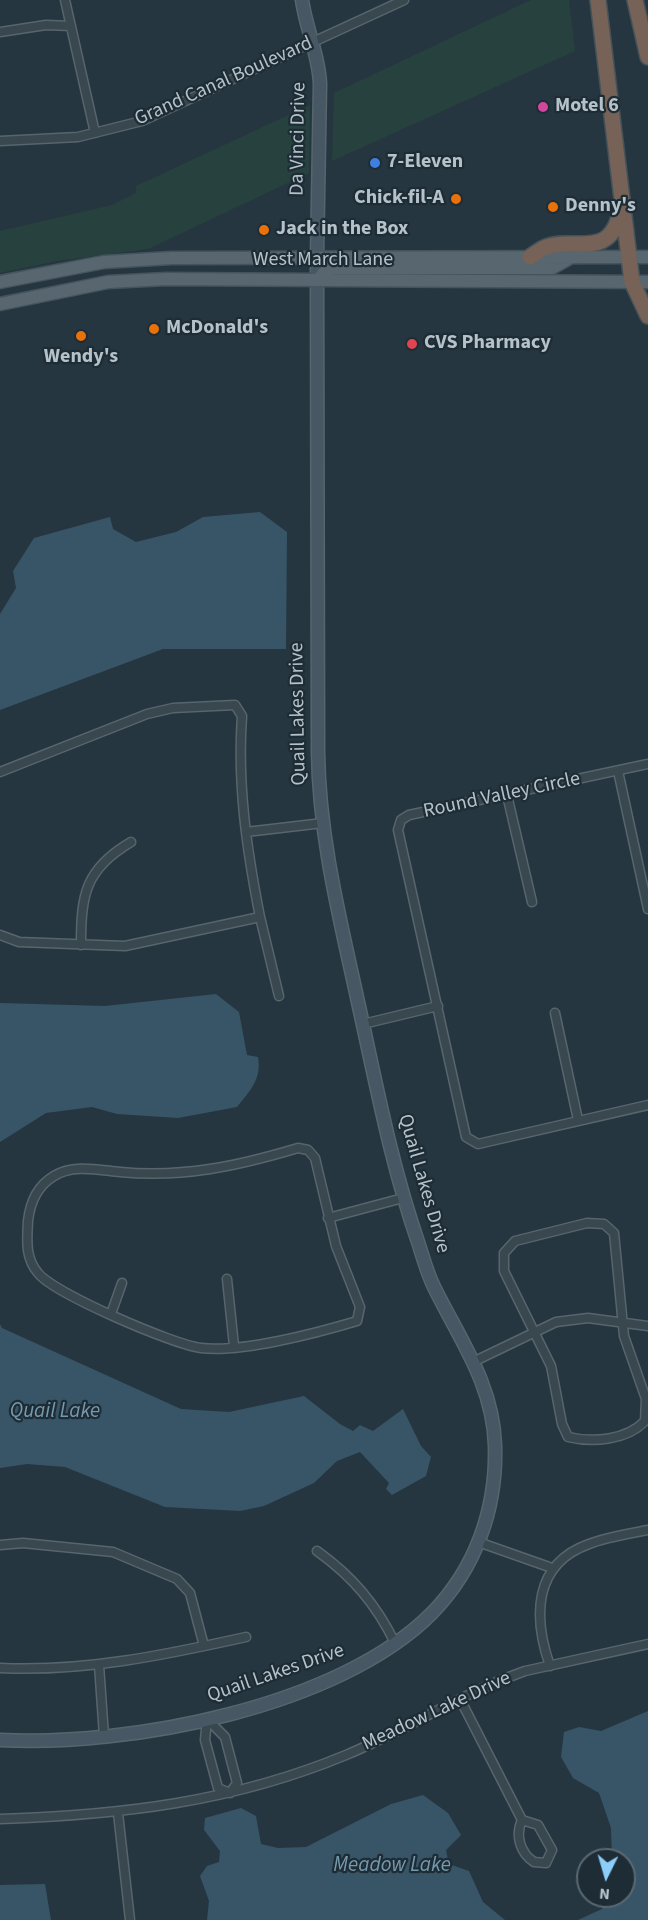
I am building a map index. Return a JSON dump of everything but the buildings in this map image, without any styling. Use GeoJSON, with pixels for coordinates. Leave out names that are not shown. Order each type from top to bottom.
{"type":"FeatureCollection","features":[{"type":"Feature","properties":{"kind":"highway"},"geometry":{"type":"LineString","coordinates":[[598,0],[628,256],[640,282],[648,316]]}},
{"type":"Feature","properties":{"kind":"highway"},"geometry":{"type":"LineString","coordinates":[[635,0],[646,50]]}},
{"type":"Feature","properties":{"kind":"highway"},"geometry":{"type":"LineString","coordinates":[[530,257],[547,246],[599,242],[616,224],[621,206]]}},
{"type":"Feature","properties":{"kind":"main road","name":"Da Vinci Drive"},"geometry":{"type":"LineString","coordinates":[[302,0],[317,60],[320,84],[318,280]]}},
{"type":"Feature","properties":{"kind":"main road"},"geometry":{"type":"LineString","coordinates":[[318,280],[332,268],[552,268],[573,256]]}},
{"type":"Feature","properties":{"kind":"main road","name":"West March Lane"},"geometry":{"type":"LineString","coordinates":[[0,282],[104,262],[171,258],[648,256]]}},
{"type":"Feature","properties":{"kind":"main road","name":"West March Lane"},"geometry":{"type":"LineString","coordinates":[[0,304],[108,282],[166,279],[640,282]]}},
{"type":"Feature","properties":{"kind":"main road","name":"Quail Lakes Drive"},"geometry":{"type":"LineString","coordinates":[[0,1740],[48,1741],[167,1728],[207,1719],[309,1687],[373,1658],[430,1616],[448,1596],[481,1543],[494,1482],[495,1443],[487,1391],[475,1361],[433,1284],[403,1198],[328,861],[323,823],[318,752],[318,280]]}},
{"type":"Feature","properties":{"kind":"street"},"geometry":{"type":"LineString","coordinates":[[65,0],[95,133]]}},
{"type":"Feature","properties":{"kind":"street","name":"Grand Canal Boulevard"},"geometry":{"type":"LineString","coordinates":[[0,141],[46,140],[95,133],[165,112],[404,0]]}},
{"type":"Feature","properties":{"kind":"street"},"geometry":{"type":"LineString","coordinates":[[0,32],[46,25],[70,26]]}},
{"type":"Feature","properties":{"kind":"street"},"geometry":{"type":"LineString","coordinates":[[0,772],[147,714],[173,708],[230,704],[238,708],[242,716],[241,776],[246,832],[260,917],[279,996]]}},
{"type":"Feature","properties":{"kind":"street","name":"Round Valley Circle"},"geometry":{"type":"LineString","coordinates":[[648,764],[409,815],[399,823],[398,830],[464,1130],[470,1141],[478,1144],[648,1105]]}},
{"type":"Feature","properties":{"kind":"street"},"geometry":{"type":"LineString","coordinates":[[618,771],[645,878],[648,909]]}},
{"type":"Feature","properties":{"kind":"street"},"geometry":{"type":"LineString","coordinates":[[507,795],[532,902]]}},
{"type":"Feature","properties":{"kind":"street"},"geometry":{"type":"LineString","coordinates":[[246,832],[323,823]]}},
{"type":"Feature","properties":{"kind":"street"},"geometry":{"type":"LineString","coordinates":[[81,945],[83,904],[90,879],[106,858],[131,842]]}},
{"type":"Feature","properties":{"kind":"street"},"geometry":{"type":"LineString","coordinates":[[0,934],[19,942],[125,946],[260,917]]}},
{"type":"Feature","properties":{"kind":"street"},"geometry":{"type":"LineString","coordinates":[[363,1024],[438,1006]]}},
{"type":"Feature","properties":{"kind":"street"},"geometry":{"type":"LineString","coordinates":[[555,1013],[578,1120]]}},
{"type":"Feature","properties":{"kind":"street"},"geometry":{"type":"LineString","coordinates":[[302,1148],[315,1158],[328,1218],[350,1286],[360,1307],[359,1319],[341,1326],[210,1349],[185,1345],[111,1314],[51,1285],[32,1264],[27,1246],[31,1205],[40,1188],[59,1173],[77,1169],[156,1175],[185,1174],[302,1148]]}},
{"type":"Feature","properties":{"kind":"street"},"geometry":{"type":"LineString","coordinates":[[328,1218],[403,1198]]}},
{"type":"Feature","properties":{"kind":"street"},"geometry":{"type":"LineString","coordinates":[[587,1223],[604,1224],[614,1233],[622,1324],[646,1400],[645,1421],[636,1431],[585,1441],[568,1437],[562,1424],[551,1366],[535,1331],[504,1271],[504,1253],[515,1241],[587,1223]]}},
{"type":"Feature","properties":{"kind":"street"},"geometry":{"type":"LineString","coordinates":[[226,1279],[234,1346]]}},
{"type":"Feature","properties":{"kind":"street"},"geometry":{"type":"LineString","coordinates":[[111,1314],[122,1283]]}},
{"type":"Feature","properties":{"kind":"street"},"geometry":{"type":"LineString","coordinates":[[475,1361],[556,1322],[588,1318],[648,1326]]}},
{"type":"Feature","properties":{"kind":"street"},"geometry":{"type":"LineString","coordinates":[[550,1666],[538,1615],[543,1590],[552,1568],[591,1543],[648,1530]]}},
{"type":"Feature","properties":{"kind":"street"},"geometry":{"type":"LineString","coordinates":[[0,1545],[23,1543],[113,1552],[177,1579],[190,1593],[204,1646]]}},
{"type":"Feature","properties":{"kind":"street"},"geometry":{"type":"LineString","coordinates":[[481,1543],[552,1568]]}},
{"type":"Feature","properties":{"kind":"street"},"geometry":{"type":"LineString","coordinates":[[317,1551],[336,1564],[362,1590],[383,1618],[395,1643]]}},
{"type":"Feature","properties":{"kind":"street"},"geometry":{"type":"LineString","coordinates":[[0,1668],[99,1665],[159,1657],[246,1637]]}},
{"type":"Feature","properties":{"kind":"street","name":"Meadow Lake Drive"},"geometry":{"type":"LineString","coordinates":[[0,1819],[118,1813],[231,1793],[345,1756],[501,1680],[550,1666],[648,1644]]}},
{"type":"Feature","properties":{"kind":"street"},"geometry":{"type":"LineString","coordinates":[[99,1665],[104,1736]]}},
{"type":"Feature","properties":{"kind":"street"},"geometry":{"type":"LineString","coordinates":[[460,1699],[522,1820],[518,1836],[522,1848],[534,1862],[546,1863],[552,1855],[547,1841],[534,1821],[522,1820]]}},
{"type":"Feature","properties":{"kind":"street"},"geometry":{"type":"LineString","coordinates":[[207,1719],[225,1737],[237,1783],[231,1793],[218,1788],[205,1740],[207,1719]]}},
{"type":"Feature","properties":{"kind":"street"},"geometry":{"type":"LineString","coordinates":[[118,1813],[130,1920]]}},
{"type":"Feature","properties":{"kind":"green space"},"geometry":{"type":"Polygon","coordinates":[[[531,0],[569,0],[575,51],[332,161],[334,93],[531,0]]]}},
{"type":"Feature","properties":{"kind":"green space"},"geometry":{"type":"Polygon","coordinates":[[[310,105],[309,173],[148,249],[57,261],[0,273],[0,231],[112,205],[136,193],[136,186],[310,105]]]}},
{"type":"Feature","properties":{"kind":"water"},"geometry":{"type":"Polygon","coordinates":[[[260,512],[287,532],[286,649],[163,649],[0,710],[0,614],[16,588],[13,571],[34,538],[110,517],[113,529],[136,542],[176,532],[203,517],[260,512]]]}},
{"type":"Feature","properties":{"kind":"water"},"geometry":{"type":"Polygon","coordinates":[[[216,994],[239,1012],[247,1055],[258,1057],[257,1078],[237,1107],[178,1118],[117,1114],[92,1107],[46,1113],[0,1142],[0,1003],[105,1006],[216,994]]]}},
{"type":"Feature","properties":{"kind":"water","name":"Quail Lake"},"geometry":{"type":"Polygon","coordinates":[[[0,1324],[2,1328],[181,1409],[229,1412],[304,1396],[340,1424],[353,1431],[360,1425],[373,1431],[403,1409],[421,1446],[431,1457],[426,1476],[392,1495],[386,1489],[389,1483],[360,1452],[337,1461],[314,1483],[264,1506],[240,1511],[165,1507],[65,1467],[27,1464],[0,1468],[0,1324]]]}},
{"type":"Feature","properties":{"kind":"water"},"geometry":{"type":"Polygon","coordinates":[[[648,1711],[648,1920],[578,1920],[602,1908],[636,1908],[636,1848],[612,1848],[611,1828],[599,1793],[573,1778],[561,1757],[564,1732],[579,1727],[601,1731],[648,1711]]]}},
{"type":"Feature","properties":{"kind":"water","name":"Meadow Lake"},"geometry":{"type":"Polygon","coordinates":[[[423,1795],[448,1813],[461,1835],[446,1850],[449,1864],[469,1871],[483,1902],[505,1920],[207,1920],[209,1901],[200,1876],[207,1866],[219,1862],[220,1851],[204,1830],[205,1818],[241,1808],[256,1816],[261,1844],[278,1848],[306,1847],[391,1804],[423,1795]]]}},
{"type":"Feature","properties":{"kind":"water"},"geometry":{"type":"Polygon","coordinates":[[[45,1884],[51,1920],[0,1920],[0,1885],[45,1884]]]}},
{"type":"Feature","properties":{"kind":"place","name":"Motel 6"},"geometry":{"type":"Point","coordinates":[543,107]}},
{"type":"Feature","properties":{"kind":"place","name":"7-Eleven"},"geometry":{"type":"Point","coordinates":[375,163]}},
{"type":"Feature","properties":{"kind":"place","name":"Chick-fil-A"},"geometry":{"type":"Point","coordinates":[456,199]}},
{"type":"Feature","properties":{"kind":"place","name":"Denny's"},"geometry":{"type":"Point","coordinates":[553,207]}},
{"type":"Feature","properties":{"kind":"place","name":"Jack in the Box"},"geometry":{"type":"Point","coordinates":[264,230]}},
{"type":"Feature","properties":{"kind":"place","name":"McDonald's"},"geometry":{"type":"Point","coordinates":[154,329]}},
{"type":"Feature","properties":{"kind":"place","name":"Wendy's"},"geometry":{"type":"Point","coordinates":[81,336]}},
{"type":"Feature","properties":{"kind":"place","name":"CVS Pharmacy"},"geometry":{"type":"Point","coordinates":[412,344]}}]}
